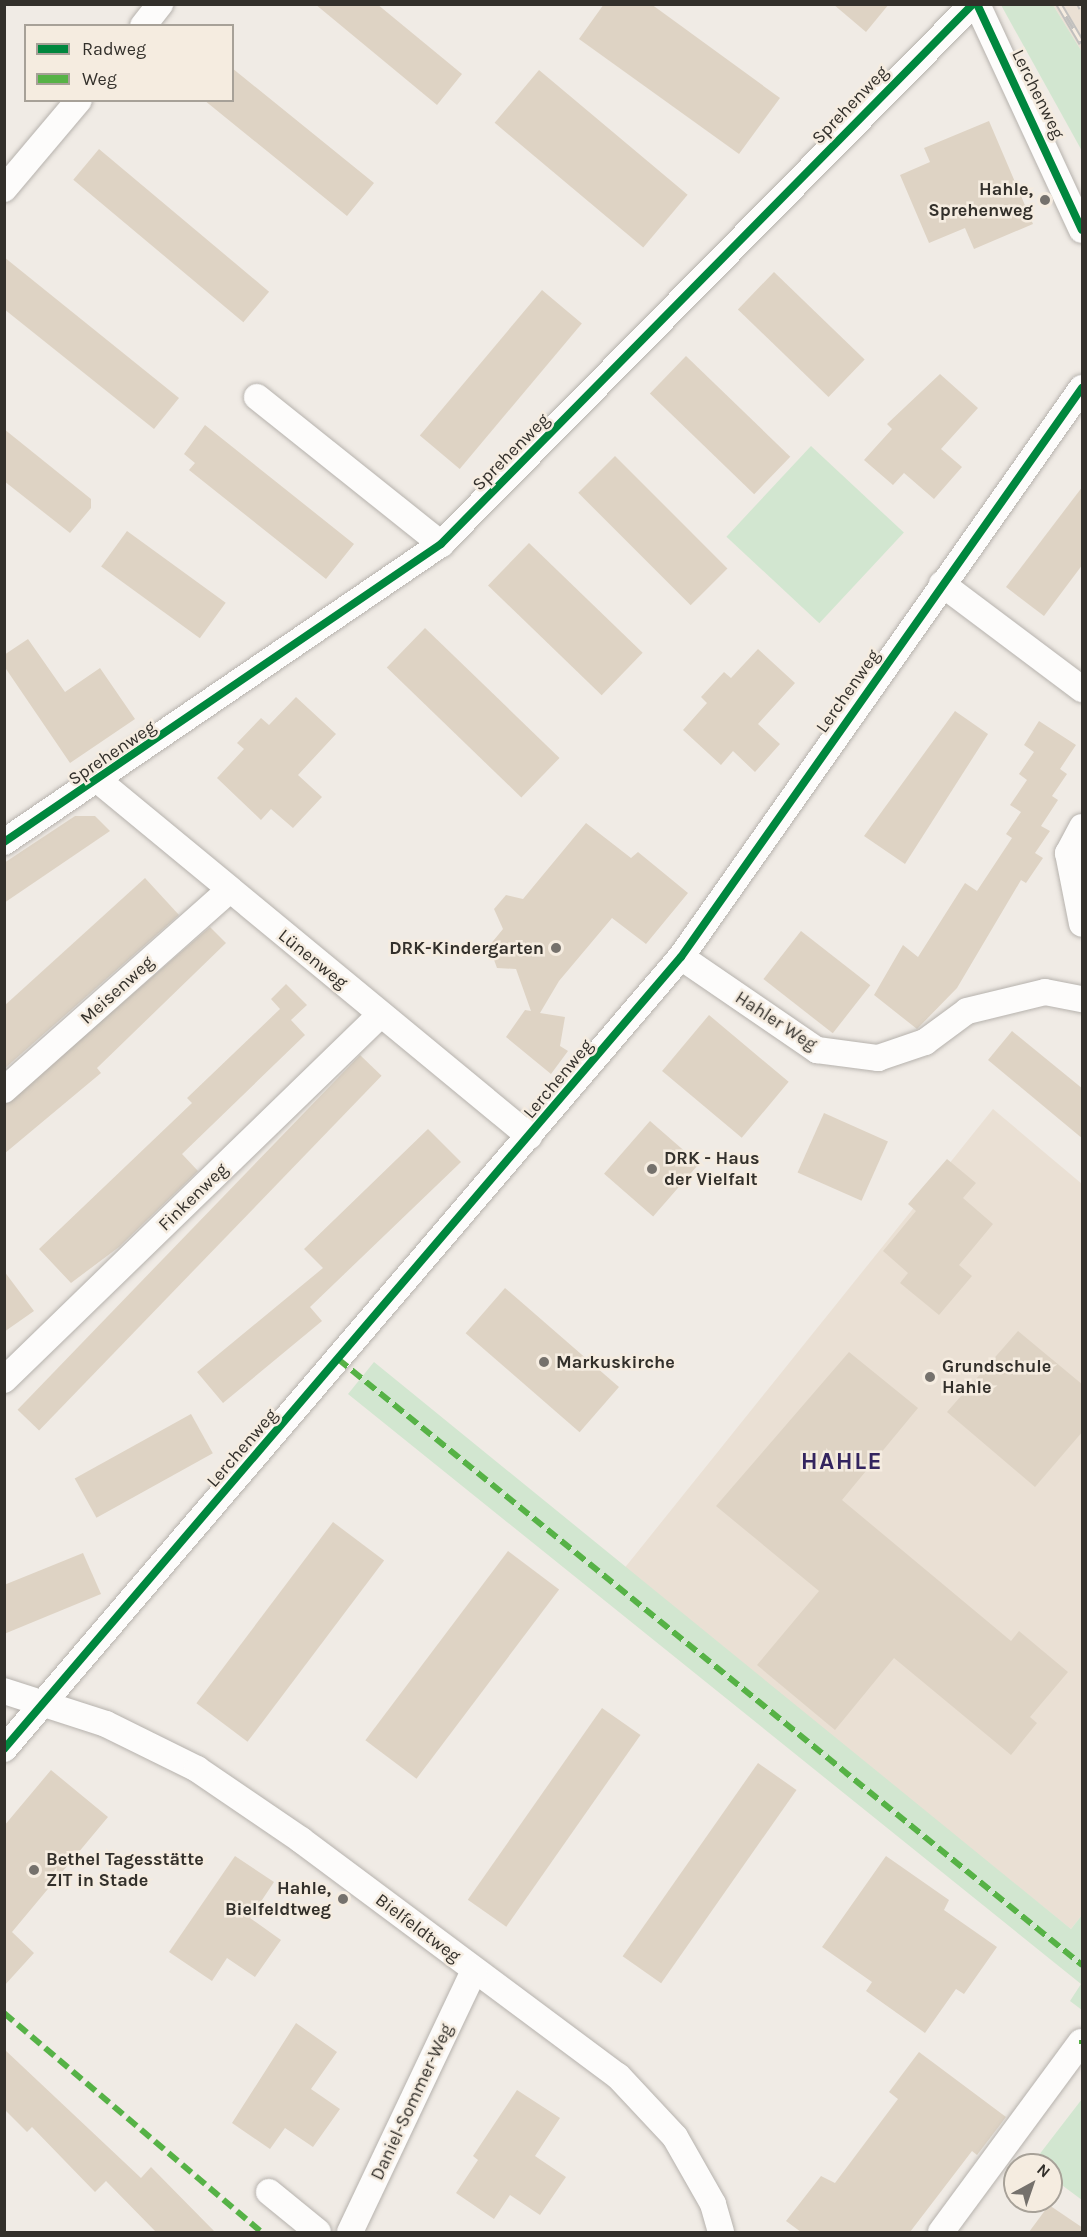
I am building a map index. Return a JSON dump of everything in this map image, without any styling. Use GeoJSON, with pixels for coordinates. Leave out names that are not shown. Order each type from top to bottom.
{"type":"FeatureCollection","features":[{"type":"Feature","properties":{"kind":"street"},"geometry":{"type":"LineString","coordinates":[[145,24],[160,4]]}},
{"type":"Feature","properties":{"kind":"street","name":"Sprehenweg"},"geometry":{"type":"LineString","coordinates":[[4,842],[99,781],[441,544],[973,4]]}},
{"type":"Feature","properties":{"kind":"street","name":"Lerchenweg"},"geometry":{"type":"LineString","coordinates":[[977,4],[1083,230]]}},
{"type":"Feature","properties":{"kind":"street"},"geometry":{"type":"LineString","coordinates":[[4,189],[78,102]]}},
{"type":"Feature","properties":{"kind":"street","name":"Lerchenweg"},"geometry":{"type":"LineString","coordinates":[[4,1749],[681,957],[942,584],[1083,388]]}},
{"type":"Feature","properties":{"kind":"street"},"geometry":{"type":"LineString","coordinates":[[257,397],[441,544]]}},
{"type":"Feature","properties":{"kind":"street"},"geometry":{"type":"LineString","coordinates":[[942,584],[1083,689]]}},
{"type":"Feature","properties":{"kind":"street","name":"Lünenweg"},"geometry":{"type":"LineString","coordinates":[[99,781],[529,1136]]}},
{"type":"Feature","properties":{"kind":"street"},"geometry":{"type":"LineString","coordinates":[[1083,827],[1068,853],[1083,924]]}},
{"type":"Feature","properties":{"kind":"street","name":"Meisenweg"},"geometry":{"type":"LineString","coordinates":[[4,1090],[229,890]]}},
{"type":"Feature","properties":{"kind":"street","name":"Hahler Weg"},"geometry":{"type":"LineString","coordinates":[[681,957],[817,1050],[878,1058],[925,1042],[967,1011],[1045,993],[1083,999]]}},
{"type":"Feature","properties":{"kind":"street","name":"Finkenweg"},"geometry":{"type":"LineString","coordinates":[[4,1380],[381,1014]]}},
{"type":"Feature","properties":{"kind":"street","name":"Bielfeldtweg"},"geometry":{"type":"LineString","coordinates":[[4,1691],[106,1724],[197,1769],[301,1840],[618,2076],[675,2137],[713,2204],[721,2232]]}},
{"type":"Feature","properties":{"kind":"street","name":"Daniel-Sommer-Weg"},"geometry":{"type":"LineString","coordinates":[[350,2232],[474,1971]]}},
{"type":"Feature","properties":{"kind":"street"},"geometry":{"type":"LineString","coordinates":[[941,2232],[1081,2043]]}},
{"type":"Feature","properties":{"kind":"street"},"geometry":{"type":"LineString","coordinates":[[269,2192],[318,2232]]}},
{"type":"Feature","properties":{"kind":"shaded area"},"geometry":{"type":"Polygon","coordinates":[[[1053,5],[1082,5],[1082,52],[1053,5]]]}},
{"type":"Feature","properties":{"kind":"shaded area","name":"Grundschule Hahle"},"geometry":{"type":"Polygon","coordinates":[[[993,1109],[1082,1184],[1082,1915],[1071,1929],[623,1570],[993,1109]]]}},
{"type":"Feature","properties":{"kind":"green space"},"geometry":{"type":"Polygon","coordinates":[[[1001,5],[1053,5],[1082,52],[1082,151],[1001,5]]]}},
{"type":"Feature","properties":{"kind":"green space"},"geometry":{"type":"Polygon","coordinates":[[[811,446],[904,533],[819,623],[726,537],[811,446]]]}},
{"type":"Feature","properties":{"kind":"green space"},"geometry":{"type":"Polygon","coordinates":[[[374,1362],[1071,1929],[1082,1915],[1082,2010],[1070,2001],[1081,1984],[348,1394],[374,1362]]]}},
{"type":"Feature","properties":{"kind":"green space"},"geometry":{"type":"Polygon","coordinates":[[[1082,2099],[1082,2200],[1063,2186],[1063,2153],[1040,2153],[1082,2099]]]}},
{"type":"Feature","properties":{"kind":"building"},"geometry":{"type":"Polygon","coordinates":[[[315,4],[377,4],[462,74],[437,105],[315,4]]]}},
{"type":"Feature","properties":{"kind":"building"},"geometry":{"type":"Polygon","coordinates":[[[604,4],[651,4],[780,98],[739,154],[579,39],[604,4]]]}},
{"type":"Feature","properties":{"kind":"building"},"geometry":{"type":"Polygon","coordinates":[[[833,4],[889,4],[866,32],[833,4]]]}},
{"type":"Feature","properties":{"kind":"building"},"geometry":{"type":"Polygon","coordinates":[[[234,70],[374,183],[347,216],[206,102],[234,102],[234,70]]]}},
{"type":"Feature","properties":{"kind":"building"},"geometry":{"type":"Polygon","coordinates":[[[539,70],[688,195],[643,248],[495,123],[539,70]]]}},
{"type":"Feature","properties":{"kind":"building"},"geometry":{"type":"Polygon","coordinates":[[[989,121],[1033,224],[974,249],[965,228],[929,243],[900,175],[930,162],[924,148],[989,121]]]}},
{"type":"Feature","properties":{"kind":"building"},"geometry":{"type":"Polygon","coordinates":[[[99,149],[269,292],[243,322],[73,180],[99,149]]]}},
{"type":"Feature","properties":{"kind":"building"},"geometry":{"type":"Polygon","coordinates":[[[4,257],[179,398],[154,429],[4,309],[4,257]]]}},
{"type":"Feature","properties":{"kind":"building"},"geometry":{"type":"Polygon","coordinates":[[[774,272],[865,360],[829,397],[738,309],[774,272]]]}},
{"type":"Feature","properties":{"kind":"building"},"geometry":{"type":"Polygon","coordinates":[[[542,290],[582,323],[460,469],[420,436],[542,290]]]}},
{"type":"Feature","properties":{"kind":"building"},"geometry":{"type":"Polygon","coordinates":[[[686,356],[790,457],[754,494],[650,393],[686,356]]]}},
{"type":"Feature","properties":{"kind":"building"},"geometry":{"type":"Polygon","coordinates":[[[940,374],[978,408],[941,449],[962,467],[934,499],[904,473],[893,485],[864,460],[892,429],[887,424],[940,374]]]}},
{"type":"Feature","properties":{"kind":"building"},"geometry":{"type":"Polygon","coordinates":[[[205,425],[354,544],[326,579],[189,470],[195,463],[184,454],[205,425]]]}},
{"type":"Feature","properties":{"kind":"building"},"geometry":{"type":"Polygon","coordinates":[[[4,429],[91,499],[91,508],[70,533],[4,481],[4,429]]]}},
{"type":"Feature","properties":{"kind":"building"},"geometry":{"type":"Polygon","coordinates":[[[615,456],[727,568],[691,605],[578,493],[615,456]]]}},
{"type":"Feature","properties":{"kind":"building"},"geometry":{"type":"Polygon","coordinates":[[[1083,486],[1083,564],[1044,616],[1006,587],[1083,486]]]}},
{"type":"Feature","properties":{"kind":"building"},"geometry":{"type":"Polygon","coordinates":[[[127,531],[226,603],[200,638],[101,567],[127,531]]]}},
{"type":"Feature","properties":{"kind":"building"},"geometry":{"type":"Polygon","coordinates":[[[529,543],[643,653],[602,695],[488,585],[529,543]]]}},
{"type":"Feature","properties":{"kind":"building"},"geometry":{"type":"Polygon","coordinates":[[[425,628],[560,758],[521,797],[387,668],[425,628]]]}},
{"type":"Feature","properties":{"kind":"building"},"geometry":{"type":"Polygon","coordinates":[[[28,639],[65,692],[100,668],[135,719],[70,763],[4,666],[4,655],[28,639]]]}},
{"type":"Feature","properties":{"kind":"building"},"geometry":{"type":"Polygon","coordinates":[[[758,649],[795,683],[758,724],[780,744],[755,772],[733,751],[721,765],[683,730],[707,703],[701,697],[724,672],[731,678],[758,649]]]}},
{"type":"Feature","properties":{"kind":"building"},"geometry":{"type":"Polygon","coordinates":[[[296,697],[336,734],[298,775],[322,797],[293,828],[271,809],[261,820],[217,778],[244,749],[237,743],[261,718],[269,725],[296,697]]]}},
{"type":"Feature","properties":{"kind":"building"},"geometry":{"type":"Polygon","coordinates":[[[955,711],[988,734],[905,864],[864,836],[955,711]]]}},
{"type":"Feature","properties":{"kind":"building"},"geometry":{"type":"Polygon","coordinates":[[[1039,721],[1076,745],[1060,769],[1067,774],[1052,796],[1058,800],[1041,826],[1050,831],[1035,853],[1043,858],[1026,883],[1021,880],[957,988],[917,1029],[874,995],[903,945],[918,957],[965,883],[977,891],[1012,838],[1006,834],[1021,812],[1010,805],[1027,780],[1019,774],[1034,752],[1024,745],[1039,721]]]}},
{"type":"Feature","properties":{"kind":"building"},"geometry":{"type":"Polygon","coordinates":[[[75,816],[95,816],[110,831],[4,903],[4,863],[75,816]]]}},
{"type":"Feature","properties":{"kind":"building"},"geometry":{"type":"Polygon","coordinates":[[[586,823],[631,858],[638,852],[688,893],[646,944],[612,918],[559,981],[540,1013],[565,1017],[560,1046],[568,1051],[551,1074],[506,1037],[525,1010],[531,1011],[516,969],[497,968],[489,946],[503,929],[494,909],[506,895],[523,899],[586,823]]]}},
{"type":"Feature","properties":{"kind":"building"},"geometry":{"type":"Polygon","coordinates":[[[145,878],[179,915],[4,1069],[4,1006],[145,878]]]}},
{"type":"Feature","properties":{"kind":"building"},"geometry":{"type":"Polygon","coordinates":[[[210,927],[226,943],[97,1068],[101,1073],[4,1154],[4,1105],[210,927]]]}},
{"type":"Feature","properties":{"kind":"building"},"geometry":{"type":"Polygon","coordinates":[[[801,931],[870,985],[833,1033],[763,979],[801,931]]]}},
{"type":"Feature","properties":{"kind":"building"},"geometry":{"type":"Polygon","coordinates":[[[286,984],[307,1005],[291,1020],[305,1035],[182,1154],[198,1171],[119,1247],[71,1283],[39,1249],[192,1103],[187,1098],[280,1009],[271,999],[286,984]]]}},
{"type":"Feature","properties":{"kind":"building"},"geometry":{"type":"Polygon","coordinates":[[[709,1015],[789,1082],[742,1138],[662,1071],[709,1015]]]}},
{"type":"Feature","properties":{"kind":"building"},"geometry":{"type":"Polygon","coordinates":[[[1012,1031],[1083,1089],[1083,1139],[988,1060],[1012,1031]]]}},
{"type":"Feature","properties":{"kind":"building"},"geometry":{"type":"Polygon","coordinates":[[[360,1055],[382,1076],[39,1430],[18,1410],[360,1055]]]}},
{"type":"Feature","properties":{"kind":"building"},"geometry":{"type":"Polygon","coordinates":[[[824,1113],[888,1141],[862,1201],[798,1172],[824,1113]]]}},
{"type":"Feature","properties":{"kind":"building","name":"DRK - Haus der Vielfalt"},"geometry":{"type":"Polygon","coordinates":[[[650,1121],[699,1164],[653,1216],[604,1174],[650,1121]]]}},
{"type":"Feature","properties":{"kind":"building"},"geometry":{"type":"Polygon","coordinates":[[[428,1129],[461,1162],[310,1307],[322,1321],[223,1403],[197,1372],[323,1268],[304,1249],[428,1129]]]}},
{"type":"Feature","properties":{"kind":"building"},"geometry":{"type":"Polygon","coordinates":[[[947,1159],[976,1183],[963,1198],[993,1224],[959,1265],[972,1276],[939,1315],[900,1283],[908,1273],[883,1251],[916,1211],[908,1204],[947,1159]]]}},
{"type":"Feature","properties":{"kind":"building"},"geometry":{"type":"Polygon","coordinates":[[[4,1271],[34,1311],[4,1332],[4,1271]]]}},
{"type":"Feature","properties":{"kind":"building","name":"Markuskirche"},"geometry":{"type":"Polygon","coordinates":[[[505,1288],[619,1387],[580,1432],[466,1333],[505,1288]]]}},
{"type":"Feature","properties":{"kind":"building"},"geometry":{"type":"Polygon","coordinates":[[[1018,1331],[1083,1385],[1083,1431],[1035,1487],[947,1412],[1018,1331]]]}},
{"type":"Feature","properties":{"kind":"building"},"geometry":{"type":"Polygon","coordinates":[[[849,1352],[918,1408],[842,1500],[1011,1641],[1019,1631],[1068,1672],[1030,1717],[1037,1723],[1011,1755],[894,1658],[835,1730],[757,1665],[819,1591],[716,1506],[849,1352]]]}},
{"type":"Feature","properties":{"kind":"building"},"geometry":{"type":"Polygon","coordinates":[[[191,1414],[213,1453],[96,1518],[75,1478],[191,1414]]]}},
{"type":"Feature","properties":{"kind":"building"},"geometry":{"type":"Polygon","coordinates":[[[333,1522],[384,1561],[248,1742],[196,1703],[333,1522]]]}},
{"type":"Feature","properties":{"kind":"building"},"geometry":{"type":"Polygon","coordinates":[[[508,1551],[559,1590],[416,1779],[365,1740],[508,1551]]]}},
{"type":"Feature","properties":{"kind":"building"},"geometry":{"type":"Polygon","coordinates":[[[83,1553],[101,1594],[4,1634],[4,1585],[83,1553]]]}},
{"type":"Feature","properties":{"kind":"building"},"geometry":{"type":"Polygon","coordinates":[[[602,1708],[641,1735],[506,1927],[468,1900],[602,1708]]]}},
{"type":"Feature","properties":{"kind":"building"},"geometry":{"type":"Polygon","coordinates":[[[758,1763],[797,1790],[661,1983],[623,1956],[758,1763]]]}},
{"type":"Feature","properties":{"kind":"building","name":"Bethel Tagesstätte ZIT in Stade"},"geometry":{"type":"Polygon","coordinates":[[[51,1770],[108,1817],[12,1932],[34,1953],[4,1986],[4,1826],[51,1770]]]}},
{"type":"Feature","properties":{"kind":"building"},"geometry":{"type":"Polygon","coordinates":[[[235,1856],[274,1882],[250,1918],[281,1940],[255,1977],[227,1958],[212,1981],[169,1952],[235,1856]]]}},
{"type":"Feature","properties":{"kind":"building"},"geometry":{"type":"Polygon","coordinates":[[[886,1856],[949,1900],[944,1910],[997,1947],[964,1994],[956,1989],[925,2033],[866,1991],[872,1982],[822,1947],[886,1856]]]}},
{"type":"Feature","properties":{"kind":"building"},"geometry":{"type":"Polygon","coordinates":[[[296,2023],[337,2052],[311,2089],[340,2109],[313,2147],[285,2128],[270,2149],[232,2123],[296,2023]]]}},
{"type":"Feature","properties":{"kind":"building"},"geometry":{"type":"Polygon","coordinates":[[[4,2049],[141,2178],[151,2167],[215,2232],[156,2232],[106,2181],[95,2192],[32,2127],[27,2132],[4,2109],[4,2049]]]}},
{"type":"Feature","properties":{"kind":"building"},"geometry":{"type":"Polygon","coordinates":[[[919,2052],[1006,2117],[977,2155],[972,2151],[910,2232],[801,2232],[786,2221],[821,2176],[835,2183],[898,2099],[889,2092],[919,2052]]]}},
{"type":"Feature","properties":{"kind":"building"},"geometry":{"type":"Polygon","coordinates":[[[517,2090],[560,2118],[535,2156],[566,2177],[540,2215],[510,2195],[494,2219],[456,2193],[478,2160],[473,2156],[517,2090]]]}},
{"type":"Feature","properties":{"kind":"building"},"geometry":{"type":"Polygon","coordinates":[[[1043,2213],[1061,2213],[1083,2228],[1083,2232],[1029,2232],[1043,2213]]]}},
{"type":"Feature","properties":{"kind":"railway"},"geometry":{"type":"LineString","coordinates":[[1059,4],[1082,43]]}},
{"type":"Feature","properties":{"kind":"railway"},"geometry":{"type":"LineString","coordinates":[[1080,4],[1082,8]]}},
{"type":"Feature","properties":{"kind":"marked path"},"geometry":{"type":"LineString","coordinates":[[338,1359],[1082,1965]]}},
{"type":"Feature","properties":{"kind":"marked path"},"geometry":{"type":"LineString","coordinates":[[4,2013],[261,2232]]}},
{"type":"Feature","properties":{"kind":"cycle path"},"geometry":{"type":"LineString","coordinates":[[4,842],[441,544],[973,4]]}},
{"type":"Feature","properties":{"kind":"cycle path"},"geometry":{"type":"LineString","coordinates":[[977,4],[1082,230]]}},
{"type":"Feature","properties":{"kind":"cycle path"},"geometry":{"type":"LineString","coordinates":[[4,1749],[681,957],[1082,388]]}},
{"type":"Feature","properties":{"kind":"place","name":"Hahle, Sprehenweg"},"geometry":{"type":"Point","coordinates":[1045,200]}},
{"type":"Feature","properties":{"kind":"place","name":"DRK-Kindergarten"},"geometry":{"type":"Point","coordinates":[556,948]}},
{"type":"Feature","properties":{"kind":"place","name":"DRK - Haus der Vielfalt"},"geometry":{"type":"Point","coordinates":[652,1169]}},
{"type":"Feature","properties":{"kind":"place","name":"Markuskirche"},"geometry":{"type":"Point","coordinates":[544,1362]}},
{"type":"Feature","properties":{"kind":"place","name":"Grundschule Hahle"},"geometry":{"type":"Point","coordinates":[930,1377]}},
{"type":"Feature","properties":{"kind":"place","name":"Bethel Tagesstätte ZIT in Stade"},"geometry":{"type":"Point","coordinates":[34,1870]}},
{"type":"Feature","properties":{"kind":"place","name":"Hahle, Bielfeldtweg"},"geometry":{"type":"Point","coordinates":[343,1899]}},
{"type":"Feature","properties":{"kind":"district","name":"HAHLE"},"geometry":{"type":"Point","coordinates":[842,1462]}}]}
